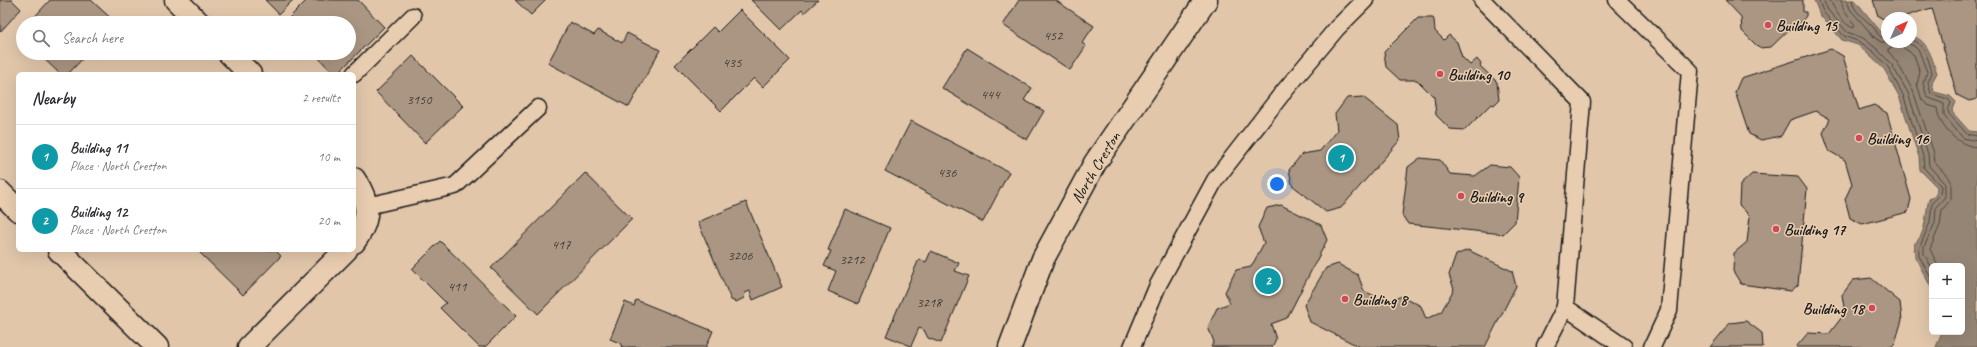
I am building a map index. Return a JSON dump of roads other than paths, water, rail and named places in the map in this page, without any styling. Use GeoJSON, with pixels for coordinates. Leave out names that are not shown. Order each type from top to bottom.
{"type":"FeatureCollection","features":[{"type":"Feature","properties":{"kind":"street"},"geometry":{"type":"LineString","coordinates":[[176,0],[192,16]]}},
{"type":"Feature","properties":{"kind":"street","name":"North Creston"},"geometry":{"type":"LineString","coordinates":[[1010,347],[1043,259],[1095,163],[1206,0]]}},
{"type":"Feature","properties":{"kind":"street"},"geometry":{"type":"LineString","coordinates":[[236,60],[248,72]]}},
{"type":"Feature","properties":{"kind":"street"},"geometry":{"type":"LineString","coordinates":[[356,182],[363,193],[367,206],[366,219],[362,231],[356,239]]}},
{"type":"Feature","properties":{"kind":"street"},"geometry":{"type":"LineString","coordinates":[[0,192],[16,208]]}},
{"type":"Feature","properties":{"kind":"street"},"geometry":{"type":"LineString","coordinates":[[61,252],[156,347]]}},
{"type":"Feature","properties":{"kind":"street"},"geometry":{"type":"LineString","coordinates":[[249,347],[344,252]]}},
{"type":"Feature","properties":{"kind":"lane"},"geometry":{"type":"LineString","coordinates":[[1132,347],[1158,285],[1215,180],[1332,34],[1365,0]]}},
{"type":"Feature","properties":{"kind":"lane"},"geometry":{"type":"LineString","coordinates":[[1482,0],[1582,102],[1565,307],[1544,347]]}},
{"type":"Feature","properties":{"kind":"lane"},"geometry":{"type":"LineString","coordinates":[[1617,0],[1690,71],[1669,310],[1652,347]]}},
{"type":"Feature","properties":{"kind":"lane"},"geometry":{"type":"LineString","coordinates":[[356,72],[413,16]]}},
{"type":"Feature","properties":{"kind":"lane"},"geometry":{"type":"LineString","coordinates":[[367,206],[455,186],[538,108]]}},
{"type":"Feature","properties":{"kind":"lane"},"geometry":{"type":"LineString","coordinates":[[1565,307],[1624,347]]}},
{"type":"Feature","properties":{"kind":"water"},"geometry":{"type":"Polygon","coordinates":[[[1814,0],[1855,0],[1881,32],[1881,48],[1917,48],[1917,38],[1922,41],[1931,56],[1937,73],[1932,82],[1934,92],[1950,96],[1956,102],[1952,112],[1969,131],[1977,132],[1977,347],[1936,347],[1941,335],[1965,335],[1965,263],[1929,263],[1929,283],[1915,257],[1914,244],[1921,235],[1925,223],[1929,199],[1936,194],[1937,187],[1920,170],[1919,157],[1899,96],[1884,69],[1858,45],[1842,40],[1820,15],[1814,0]]]}},
{"type":"Feature","properties":{"kind":"place","name":"Building 15"},"geometry":{"type":"Point","coordinates":[1768,25]}},
{"type":"Feature","properties":{"kind":"place","name":"Building 10"},"geometry":{"type":"Point","coordinates":[1440,74]}},
{"type":"Feature","properties":{"kind":"place","name":"Building 16"},"geometry":{"type":"Point","coordinates":[1859,138]}},
{"type":"Feature","properties":{"kind":"place","name":"Building 11"},"geometry":{"type":"Point","coordinates":[1341,158]}},
{"type":"Feature","properties":{"kind":"place","name":"Building 9"},"geometry":{"type":"Point","coordinates":[1461,196]}},
{"type":"Feature","properties":{"kind":"place","name":"Building 17"},"geometry":{"type":"Point","coordinates":[1776,229]}},
{"type":"Feature","properties":{"kind":"place","name":"Building 12"},"geometry":{"type":"Point","coordinates":[1268,281]}},
{"type":"Feature","properties":{"kind":"place","name":"Building 8"},"geometry":{"type":"Point","coordinates":[1345,299]}},
{"type":"Feature","properties":{"kind":"place","name":"Building 18"},"geometry":{"type":"Point","coordinates":[1872,308]}}]}
